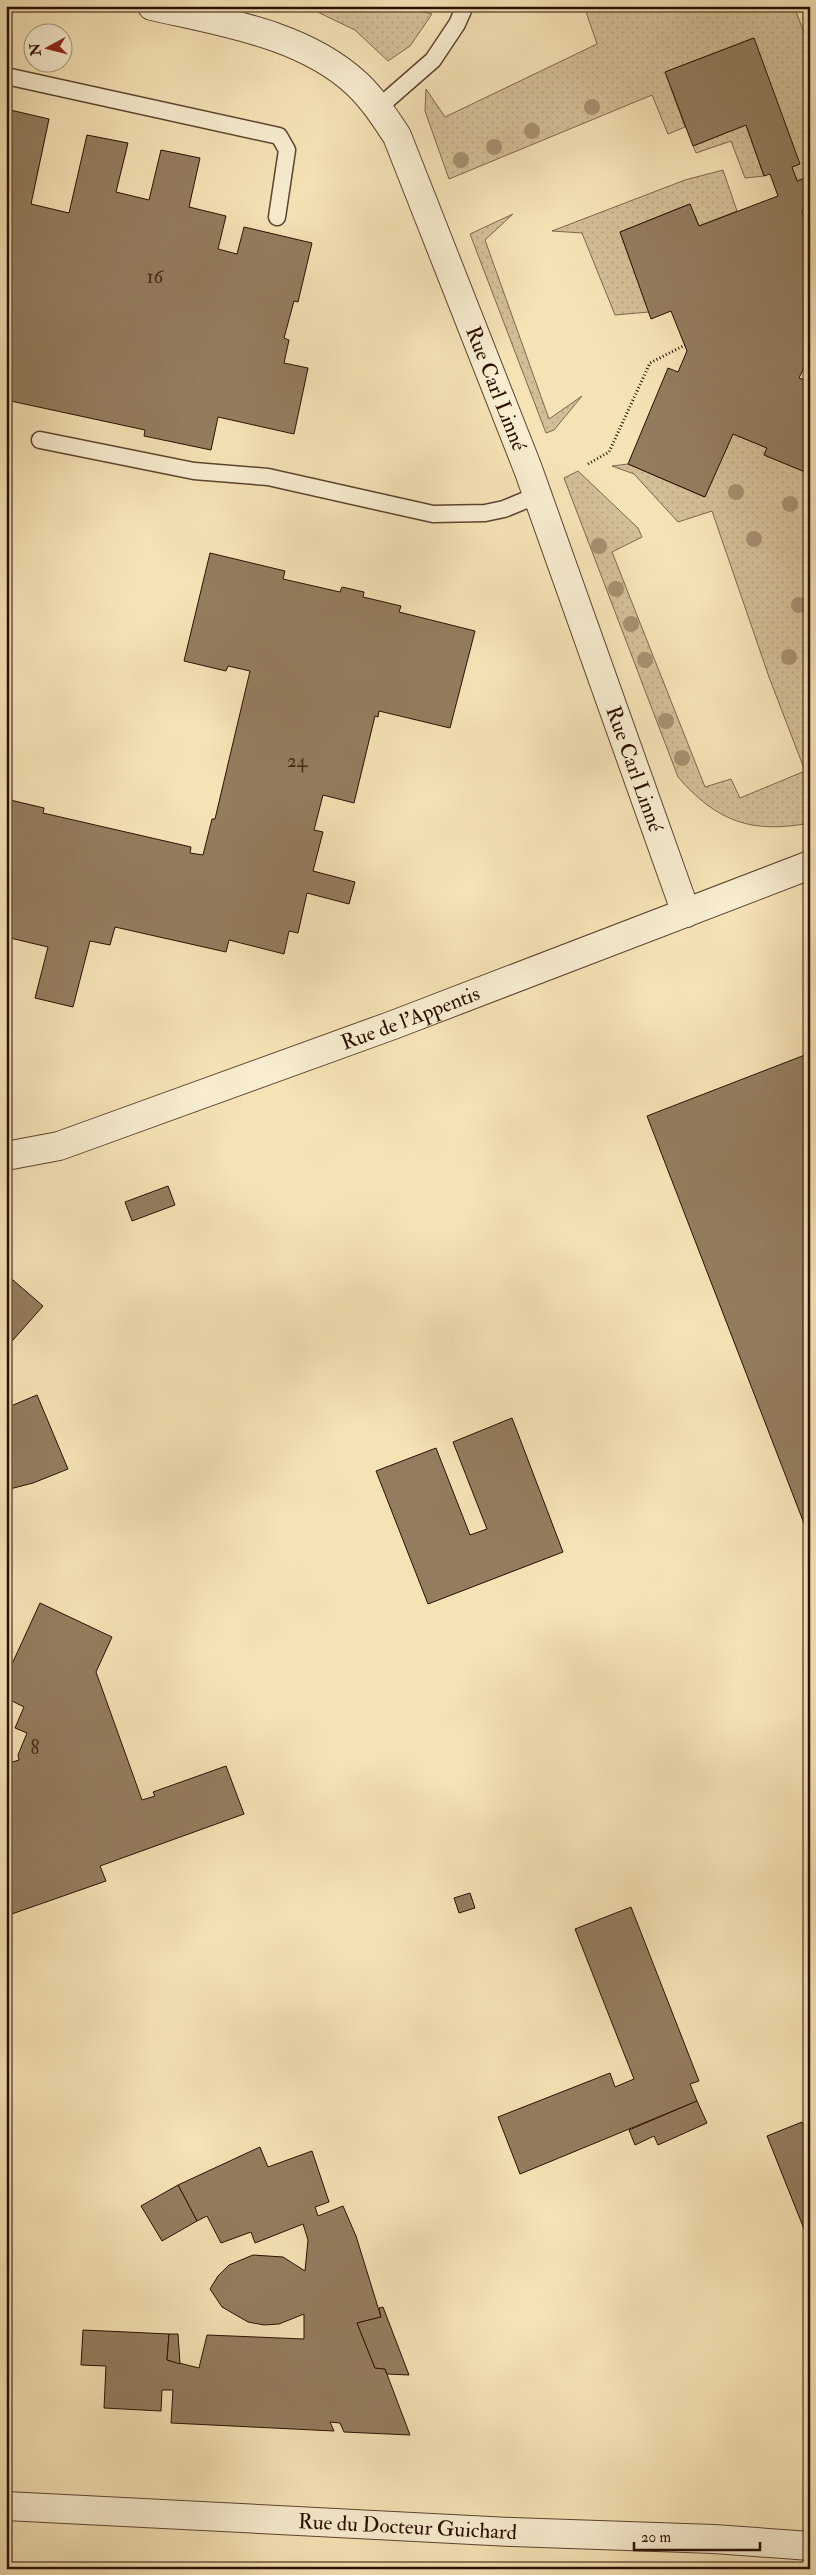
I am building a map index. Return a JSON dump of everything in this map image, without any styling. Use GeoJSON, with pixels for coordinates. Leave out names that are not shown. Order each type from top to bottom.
{"type":"FeatureCollection","features":[{"type":"Feature","properties":{"kind":"street","name":"Rue Carl Linné"},"geometry":{"type":"LineString","coordinates":[[152,6],[263,34],[309,51],[336,67],[358,85],[378,108],[397,136],[538,496],[686,913]]}},
{"type":"Feature","properties":{"kind":"street","name":"Rue de l'Appentis"},"geometry":{"type":"LineString","coordinates":[[6,1156],[59,1146],[393,1025],[810,865]]}},
{"type":"Feature","properties":{"kind":"street","name":"Rue du Docteur Guichard"},"geometry":{"type":"LineString","coordinates":[[6,2506],[512,2532],[714,2539],[810,2546]]}},
{"type":"Feature","properties":{"kind":"lane"},"geometry":{"type":"LineString","coordinates":[[378,108],[432,60],[457,24],[465,6]]}},
{"type":"Feature","properties":{"kind":"lane"},"geometry":{"type":"LineString","coordinates":[[6,76],[279,136],[287,150],[277,217]]}},
{"type":"Feature","properties":{"kind":"lane"},"geometry":{"type":"LineString","coordinates":[[40,440],[194,472],[268,477],[433,514],[485,513],[504,509],[538,496]]}},
{"type":"Feature","properties":{"kind":"path"},"geometry":{"type":"LineString","coordinates":[[588,464],[609,452],[650,363],[685,345]]}},
{"type":"Feature","properties":{"kind":"shaded area"},"geometry":{"type":"Polygon","coordinates":[[[305,6],[398,6],[432,14],[410,46],[388,61],[355,30],[305,6]]]}},
{"type":"Feature","properties":{"kind":"shaded area"},"geometry":{"type":"Polygon","coordinates":[[[584,6],[794,6],[810,49],[810,190],[805,178],[797,181],[792,167],[797,165],[753,38],[665,72],[685,127],[668,134],[652,95],[449,179],[425,111],[426,89],[445,117],[597,44],[584,6]]]}},
{"type":"Feature","properties":{"kind":"shaded area"},"geometry":{"type":"Polygon","coordinates":[[[746,125],[764,176],[745,178],[731,141],[696,153],[693,146],[746,125]]]}},
{"type":"Feature","properties":{"kind":"shaded area"},"geometry":{"type":"Polygon","coordinates":[[[723,170],[737,211],[699,226],[689,204],[620,232],[649,312],[615,315],[582,233],[552,231],[685,180],[723,170]]]}},
{"type":"Feature","properties":{"kind":"shaded area"},"geometry":{"type":"Polygon","coordinates":[[[513,214],[485,240],[549,419],[582,396],[554,430],[546,433],[470,234],[513,214]]]}},
{"type":"Feature","properties":{"kind":"shaded area"},"geometry":{"type":"Polygon","coordinates":[[[733,434],[767,448],[764,455],[810,474],[810,823],[770,827],[737,821],[707,805],[678,777],[564,478],[578,471],[638,528],[642,537],[612,552],[705,787],[731,779],[740,798],[805,771],[769,677],[712,511],[678,522],[634,474],[612,466],[628,464],[704,497],[733,434]]]}},
{"type":"Feature","properties":{"kind":"building"},"geometry":{"type":"Polygon","coordinates":[[[754,38],[800,164],[792,167],[797,181],[805,178],[810,190],[810,207],[802,210],[804,216],[810,214],[810,355],[799,378],[810,382],[810,474],[764,455],[767,448],[733,434],[705,497],[628,464],[668,368],[678,372],[687,351],[671,311],[651,319],[620,232],[690,204],[699,226],[778,196],[770,174],[764,176],[746,125],[693,146],[665,72],[754,38]]]}},
{"type":"Feature","properties":{"kind":"building"},"geometry":{"type":"Polygon","coordinates":[[[6,109],[49,119],[31,204],[69,213],[87,135],[128,143],[116,192],[149,200],[161,150],[200,158],[189,207],[226,216],[218,249],[237,254],[244,227],[312,243],[298,302],[294,301],[284,338],[289,340],[284,363],[308,368],[294,434],[218,417],[211,450],[144,436],[145,430],[6,400],[6,109]]]}},
{"type":"Feature","properties":{"kind":"building"},"geometry":{"type":"Polygon","coordinates":[[[210,553],[285,571],[283,579],[340,592],[342,587],[364,592],[363,597],[401,606],[399,612],[475,631],[450,728],[379,711],[378,717],[375,716],[354,803],[323,795],[314,830],[323,832],[313,871],[355,882],[349,904],[307,893],[298,933],[289,931],[284,954],[229,940],[226,952],[115,927],[110,945],[90,941],[73,1007],[35,998],[48,947],[10,938],[6,953],[6,799],[44,808],[43,813],[191,847],[190,853],[203,855],[212,819],[215,819],[250,671],[228,666],[226,671],[184,661],[210,553]]]}},
{"type":"Feature","properties":{"kind":"building"},"geometry":{"type":"Polygon","coordinates":[[[810,1053],[810,1539],[647,1116],[810,1053]]]}},
{"type":"Feature","properties":{"kind":"building"},"geometry":{"type":"Polygon","coordinates":[[[168,1186],[175,1205],[132,1221],[125,1202],[168,1186]]]}},
{"type":"Feature","properties":{"kind":"building"},"geometry":{"type":"Polygon","coordinates":[[[6,1274],[43,1306],[6,1348],[6,1274]]]}},
{"type":"Feature","properties":{"kind":"building"},"geometry":{"type":"Polygon","coordinates":[[[37,1395],[68,1469],[33,1483],[6,1490],[6,1408],[37,1395]]]}},
{"type":"Feature","properties":{"kind":"building"},"geometry":{"type":"Polygon","coordinates":[[[512,1418],[563,1552],[428,1604],[376,1471],[436,1448],[470,1535],[487,1529],[453,1442],[512,1418]]]}},
{"type":"Feature","properties":{"kind":"building"},"geometry":{"type":"Polygon","coordinates":[[[40,1603],[112,1637],[96,1672],[142,1800],[155,1796],[153,1792],[226,1766],[244,1814],[100,1866],[106,1881],[6,1916],[6,1764],[19,1760],[18,1755],[27,1733],[15,1728],[24,1707],[6,1698],[6,1677],[40,1603]]]}},
{"type":"Feature","properties":{"kind":"building"},"geometry":{"type":"Polygon","coordinates":[[[470,1893],[475,1908],[459,1913],[454,1898],[470,1893]]]}},
{"type":"Feature","properties":{"kind":"building"},"geometry":{"type":"Polygon","coordinates":[[[631,1907],[699,2081],[690,2084],[697,2101],[520,2174],[498,2117],[610,2073],[615,2087],[634,2079],[575,1929],[631,1907]]]}},
{"type":"Feature","properties":{"kind":"building"},"geometry":{"type":"Polygon","coordinates":[[[697,2101],[707,2123],[658,2145],[654,2136],[635,2145],[629,2130],[697,2101]]]}},
{"type":"Feature","properties":{"kind":"building"},"geometry":{"type":"Polygon","coordinates":[[[802,2122],[810,2141],[810,2244],[767,2136],[802,2122]]]}},
{"type":"Feature","properties":{"kind":"building"},"geometry":{"type":"Polygon","coordinates":[[[260,2147],[268,2167],[312,2151],[329,2202],[315,2207],[318,2216],[343,2206],[356,2236],[381,2317],[357,2323],[375,2368],[385,2369],[410,2435],[344,2432],[340,2423],[330,2422],[334,2431],[171,2423],[173,2390],[162,2390],[161,2411],[104,2408],[106,2366],[81,2365],[83,2330],[169,2334],[167,2360],[199,2368],[207,2335],[304,2339],[304,2314],[279,2324],[264,2325],[248,2322],[222,2307],[210,2289],[218,2276],[229,2265],[253,2255],[283,2257],[305,2271],[308,2240],[303,2224],[255,2243],[251,2232],[221,2243],[207,2216],[197,2221],[178,2185],[260,2147]]]}},
{"type":"Feature","properties":{"kind":"building"},"geometry":{"type":"Polygon","coordinates":[[[178,2185],[197,2221],[162,2241],[141,2206],[178,2185]]]}},
{"type":"Feature","properties":{"kind":"building"},"geometry":{"type":"Polygon","coordinates":[[[383,2307],[409,2375],[387,2374],[385,2369],[375,2368],[357,2323],[381,2317],[379,2308],[383,2307]]]}},
{"type":"Feature","properties":{"kind":"building"},"geometry":{"type":"Polygon","coordinates":[[[169,2334],[178,2334],[180,2364],[167,2360],[169,2334]]]}},
{"type":"Feature","properties":{"kind":"building"},"geometry":{"type":"Polygon","coordinates":[[[83,2563],[118,2566],[118,2569],[83,2569],[83,2563]]]}}]}
